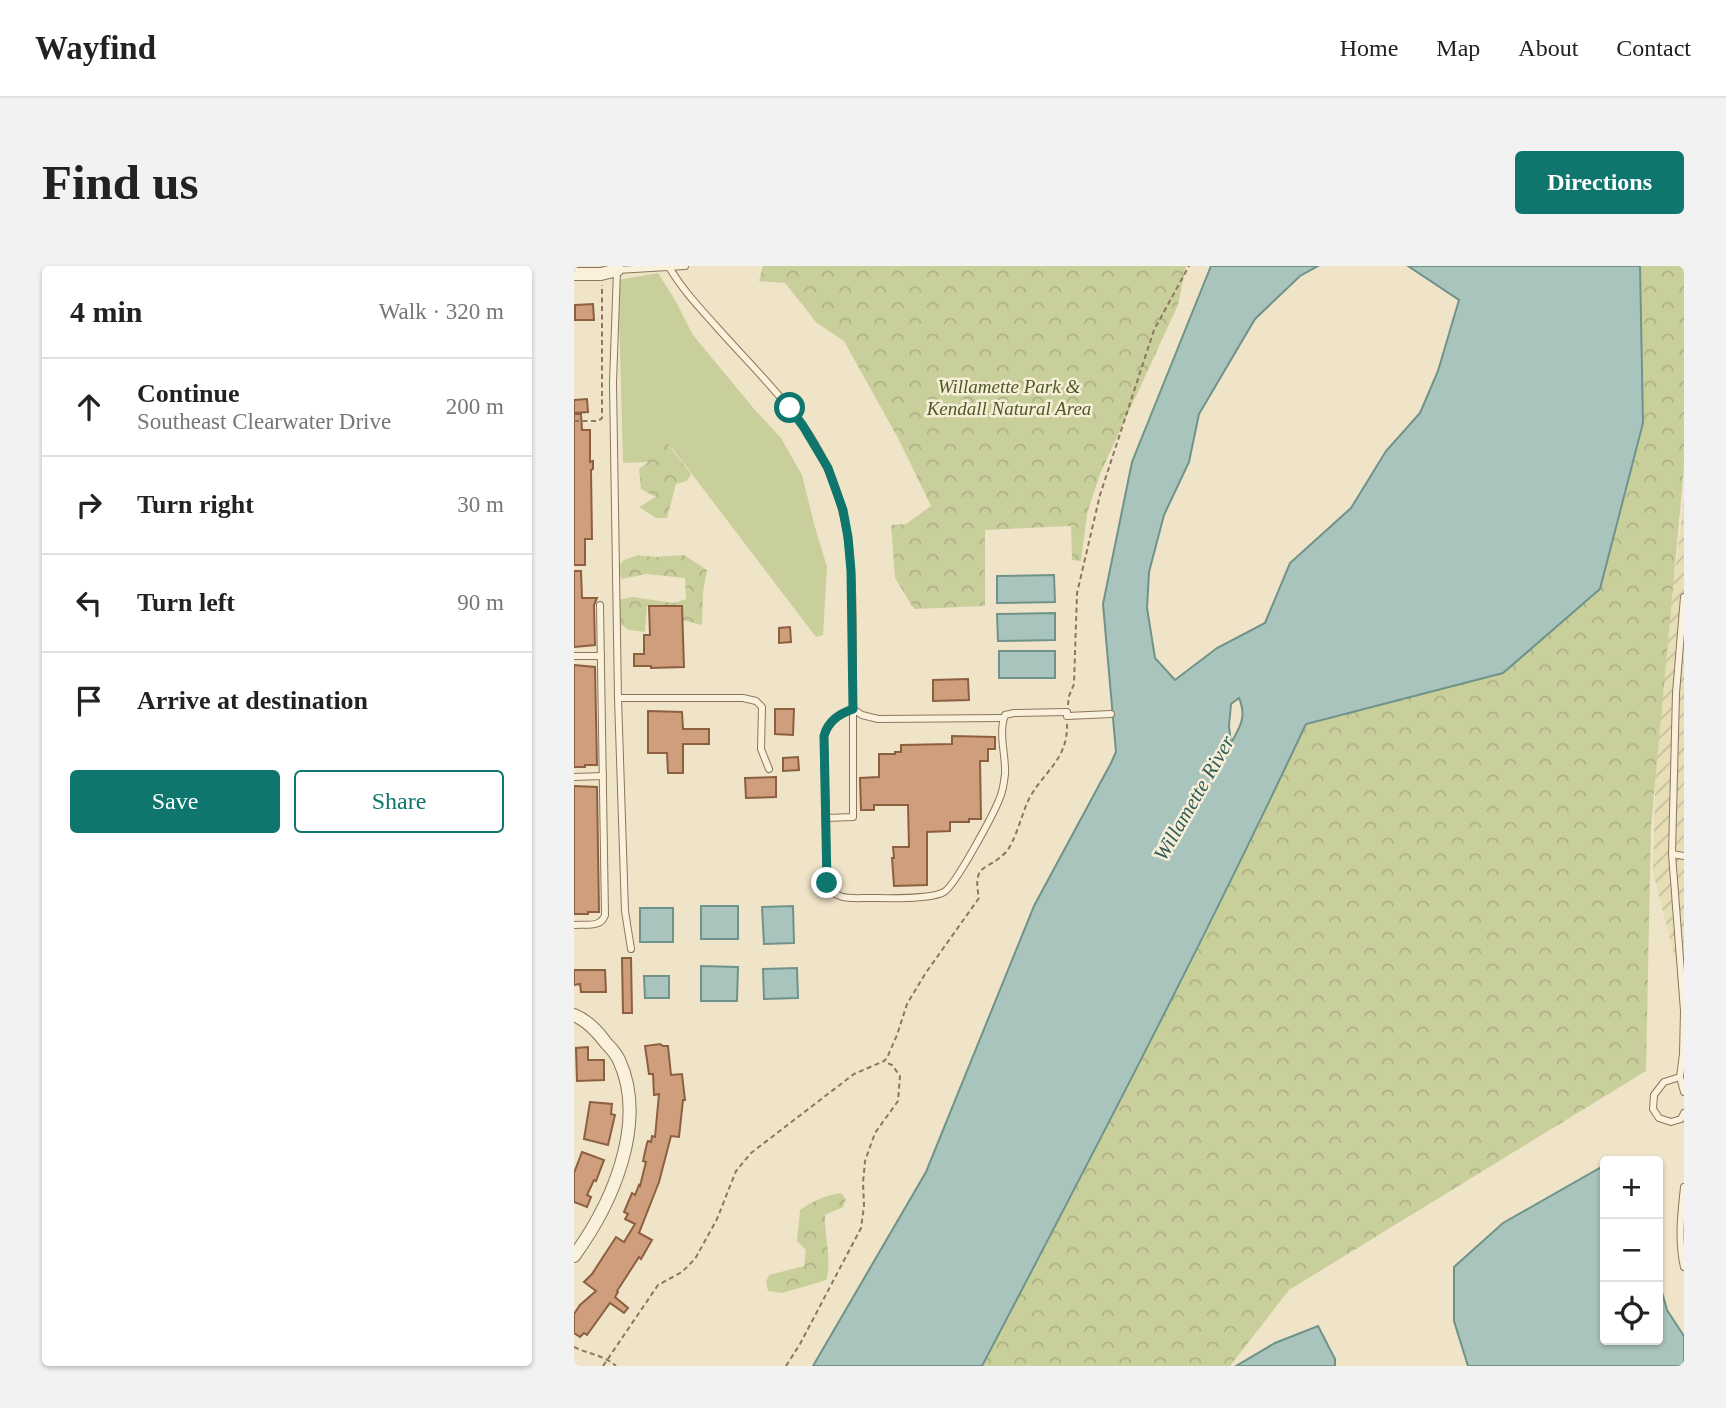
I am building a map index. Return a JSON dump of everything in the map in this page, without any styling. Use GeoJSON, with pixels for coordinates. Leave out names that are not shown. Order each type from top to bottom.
{"type":"FeatureCollection","features":[{"type":"Feature","properties":{"kind":"street"},"geometry":{"type":"LineString","coordinates":[[574,274],[601,274],[617,268]]}},
{"type":"Feature","properties":{"kind":"street"},"geometry":{"type":"LineString","coordinates":[[574,1015],[586,1020],[618,1057],[627,1083],[630,1105],[628,1132],[615,1182],[586,1239],[574,1256]]}},
{"type":"Feature","properties":{"kind":"lane"},"geometry":{"type":"LineString","coordinates":[[631,949],[625,911],[618,698],[613,383],[617,268],[685,266]]}},
{"type":"Feature","properties":{"kind":"lane"},"geometry":{"type":"LineString","coordinates":[[669,267],[681,287],[790,408],[828,468],[841,501],[848,537],[852,588],[853,817],[826,817]]}},
{"type":"Feature","properties":{"kind":"lane"},"geometry":{"type":"LineString","coordinates":[[1684,597],[1673,777],[1672,854],[1684,1011],[1684,1054],[1680,1077],[1684,1092]]}},
{"type":"Feature","properties":{"kind":"lane"},"geometry":{"type":"LineString","coordinates":[[574,925],[598,924],[603,921],[605,915],[600,604]]}},
{"type":"Feature","properties":{"kind":"lane"},"geometry":{"type":"LineString","coordinates":[[574,656],[601,656]]}},
{"type":"Feature","properties":{"kind":"lane"},"geometry":{"type":"LineString","coordinates":[[618,698],[743,698],[756,701],[762,707],[761,749],[769,769]]}},
{"type":"Feature","properties":{"kind":"lane"},"geometry":{"type":"LineString","coordinates":[[853,709],[862,715],[878,719],[1003,718],[1014,713],[1111,714]]}},
{"type":"Feature","properties":{"kind":"lane"},"geometry":{"type":"LineString","coordinates":[[853,709],[842,713],[830,723],[824,736],[827,883],[834,894],[843,897],[934,896],[943,893],[953,884],[1000,799],[1005,770],[1003,718]]}},
{"type":"Feature","properties":{"kind":"lane"},"geometry":{"type":"LineString","coordinates":[[574,777],[603,776]]}},
{"type":"Feature","properties":{"kind":"lane"},"geometry":{"type":"LineString","coordinates":[[1673,777],[1684,780]]}},
{"type":"Feature","properties":{"kind":"lane"},"geometry":{"type":"LineString","coordinates":[[1672,854],[1684,856]]}},
{"type":"Feature","properties":{"kind":"lane"},"geometry":{"type":"LineString","coordinates":[[1680,1077],[1664,1082],[1654,1095],[1653,1109],[1659,1118],[1671,1122],[1681,1119],[1684,1113]]}},
{"type":"Feature","properties":{"kind":"lane"},"geometry":{"type":"LineString","coordinates":[[1684,1187],[1681,1255],[1684,1266]]}},
{"type":"Feature","properties":{"kind":"path"},"geometry":{"type":"LineString","coordinates":[[603,1366],[658,1286],[682,1272],[695,1259],[717,1219],[736,1171],[751,1153],[854,1074],[887,1058],[907,1004],[979,898],[979,871],[1007,851],[1029,799],[1064,748],[1069,696],[1074,684],[1077,593],[1100,495],[1154,330],[1189,266]]}},
{"type":"Feature","properties":{"kind":"path"},"geometry":{"type":"LineString","coordinates":[[574,421],[598,421],[602,418],[601,274]]}},
{"type":"Feature","properties":{"kind":"path"},"geometry":{"type":"LineString","coordinates":[[786,1366],[861,1228],[866,1161],[875,1133],[898,1101],[900,1076],[892,1065],[884,1061]]}},
{"type":"Feature","properties":{"kind":"path"},"geometry":{"type":"LineString","coordinates":[[574,1347],[607,1358],[616,1366]]}},
{"type":"Feature","properties":{"kind":"shaded area"},"geometry":{"type":"Polygon","coordinates":[[[1684,500],[1684,966],[1676,963],[1653,872],[1657,713],[1684,500]]]}},
{"type":"Feature","properties":{"kind":"green space","name":"Willamette Park & Kendall Natural Area"},"geometry":{"type":"Polygon","coordinates":[[[763,266],[1186,266],[1178,305],[1100,474],[1087,514],[1081,561],[1072,560],[1071,526],[985,530],[985,606],[914,609],[895,578],[891,525],[906,524],[931,506],[899,440],[844,341],[817,323],[785,283],[759,281],[763,266]]]}},
{"type":"Feature","properties":{"kind":"green space"},"geometry":{"type":"Polygon","coordinates":[[[1640,266],[1684,266],[1684,467],[1651,827],[1646,1071],[1289,1290],[1230,1366],[982,1366],[1188,967],[1306,724],[1503,673],[1643,423],[1640,266]]]}},
{"type":"Feature","properties":{"kind":"green space"},"geometry":{"type":"Polygon","coordinates":[[[658,273],[693,335],[781,438],[802,475],[827,567],[823,635],[816,637],[672,448],[648,462],[623,463],[618,280],[658,273]]]}},
{"type":"Feature","properties":{"kind":"green space"},"geometry":{"type":"Polygon","coordinates":[[[663,438],[691,474],[687,481],[676,484],[667,518],[656,518],[639,507],[656,497],[641,489],[639,469],[648,462],[643,447],[648,440],[663,438]]]}},
{"type":"Feature","properties":{"kind":"green space"},"geometry":{"type":"Polygon","coordinates":[[[638,555],[684,555],[707,570],[702,625],[682,620],[682,606],[647,606],[645,632],[629,630],[617,622],[617,600],[633,597],[673,603],[686,599],[685,578],[646,574],[622,579],[617,568],[624,560],[638,555]]]}},
{"type":"Feature","properties":{"kind":"green space"},"geometry":{"type":"Polygon","coordinates":[[[841,1193],[846,1199],[843,1207],[825,1215],[827,1279],[782,1293],[768,1291],[766,1282],[769,1275],[804,1266],[806,1250],[797,1241],[800,1210],[819,1199],[841,1193]]]}},
{"type":"Feature","properties":{"kind":"water","name":"Willamette River"},"geometry":{"type":"Polygon","coordinates":[[[1211,266],[1318,266],[1300,276],[1255,319],[1199,414],[1189,462],[1164,515],[1149,572],[1147,608],[1155,658],[1175,680],[1217,648],[1265,623],[1290,563],[1351,508],[1386,451],[1420,413],[1438,371],[1459,300],[1408,266],[1640,266],[1643,423],[1600,589],[1503,673],[1306,724],[1188,967],[982,1366],[813,1366],[926,1172],[1034,906],[1116,752],[1103,604],[1132,462],[1211,266]],[[1239,698],[1231,704],[1231,743],[1241,722],[1239,698]]]}},
{"type":"Feature","properties":{"kind":"water"},"geometry":{"type":"Polygon","coordinates":[[[1054,575],[1055,602],[997,603],[997,576],[1054,575]]]}},
{"type":"Feature","properties":{"kind":"water"},"geometry":{"type":"Polygon","coordinates":[[[1055,613],[1055,640],[998,641],[997,614],[1055,613]]]}},
{"type":"Feature","properties":{"kind":"water"},"geometry":{"type":"Polygon","coordinates":[[[999,651],[1055,651],[1055,678],[999,678],[999,651]]]}},
{"type":"Feature","properties":{"kind":"water"},"geometry":{"type":"Polygon","coordinates":[[[701,906],[738,906],[738,939],[701,939],[701,906]]]}},
{"type":"Feature","properties":{"kind":"water"},"geometry":{"type":"Polygon","coordinates":[[[793,906],[794,943],[764,944],[762,907],[793,906]]]}},
{"type":"Feature","properties":{"kind":"water"},"geometry":{"type":"Polygon","coordinates":[[[640,908],[673,908],[673,942],[640,942],[640,908]]]}},
{"type":"Feature","properties":{"kind":"water"},"geometry":{"type":"Polygon","coordinates":[[[701,966],[738,967],[737,1001],[701,1001],[701,966]]]}},
{"type":"Feature","properties":{"kind":"water"},"geometry":{"type":"Polygon","coordinates":[[[797,968],[798,998],[764,999],[763,969],[797,968]]]}},
{"type":"Feature","properties":{"kind":"water"},"geometry":{"type":"Polygon","coordinates":[[[644,976],[669,976],[669,998],[645,998],[644,976]]]}},
{"type":"Feature","properties":{"kind":"water"},"geometry":{"type":"Polygon","coordinates":[[[1600,1168],[1600,1345],[1663,1345],[1663,1296],[1667,1310],[1684,1336],[1684,1366],[1468,1366],[1454,1321],[1454,1267],[1503,1223],[1600,1168]]]}},
{"type":"Feature","properties":{"kind":"water"},"geometry":{"type":"Polygon","coordinates":[[[1318,1326],[1335,1359],[1335,1366],[1236,1366],[1275,1343],[1318,1326]]]}},
{"type":"Feature","properties":{"kind":"building"},"geometry":{"type":"Polygon","coordinates":[[[593,304],[594,320],[575,320],[575,305],[593,304]]]}},
{"type":"Feature","properties":{"kind":"building"},"geometry":{"type":"Polygon","coordinates":[[[587,399],[588,412],[574,413],[574,400],[587,399]]]}},
{"type":"Feature","properties":{"kind":"building"},"geometry":{"type":"Polygon","coordinates":[[[574,414],[581,414],[582,430],[590,430],[590,462],[593,461],[592,539],[585,539],[585,565],[574,565],[574,414]]]}},
{"type":"Feature","properties":{"kind":"building"},"geometry":{"type":"Polygon","coordinates":[[[574,571],[581,571],[582,598],[597,598],[594,605],[595,645],[574,647],[574,571]]]}},
{"type":"Feature","properties":{"kind":"building"},"geometry":{"type":"Polygon","coordinates":[[[649,606],[682,606],[684,667],[634,666],[634,654],[644,654],[644,635],[650,635],[649,606]]]}},
{"type":"Feature","properties":{"kind":"building"},"geometry":{"type":"Polygon","coordinates":[[[790,627],[791,642],[779,643],[779,628],[790,627]]]}},
{"type":"Feature","properties":{"kind":"building"},"geometry":{"type":"Polygon","coordinates":[[[574,665],[595,667],[597,765],[574,767],[574,665]]]}},
{"type":"Feature","properties":{"kind":"building"},"geometry":{"type":"Polygon","coordinates":[[[968,679],[969,700],[933,701],[933,680],[968,679]]]}},
{"type":"Feature","properties":{"kind":"building"},"geometry":{"type":"Polygon","coordinates":[[[775,709],[794,709],[793,735],[775,734],[775,709]]]}},
{"type":"Feature","properties":{"kind":"building"},"geometry":{"type":"Polygon","coordinates":[[[648,711],[682,712],[683,729],[709,729],[709,744],[683,744],[683,773],[668,773],[667,753],[648,753],[648,711]]]}},
{"type":"Feature","properties":{"kind":"building"},"geometry":{"type":"Polygon","coordinates":[[[952,736],[995,737],[995,749],[988,749],[988,761],[980,761],[981,819],[950,822],[950,831],[927,832],[927,885],[894,886],[893,847],[909,847],[908,805],[874,805],[874,810],[861,810],[860,778],[879,777],[879,754],[901,752],[901,745],[952,744],[952,736]]]}},
{"type":"Feature","properties":{"kind":"building"},"geometry":{"type":"Polygon","coordinates":[[[798,757],[799,770],[783,771],[783,758],[798,757]]]}},
{"type":"Feature","properties":{"kind":"building"},"geometry":{"type":"Polygon","coordinates":[[[776,777],[776,797],[746,798],[745,778],[776,777]]]}},
{"type":"Feature","properties":{"kind":"building"},"geometry":{"type":"Polygon","coordinates":[[[574,786],[597,787],[599,912],[588,914],[574,914],[574,786]]]}},
{"type":"Feature","properties":{"kind":"building"},"geometry":{"type":"Polygon","coordinates":[[[622,958],[631,958],[632,1013],[623,1013],[622,958]]]}},
{"type":"Feature","properties":{"kind":"building"},"geometry":{"type":"Polygon","coordinates":[[[574,970],[605,970],[606,992],[581,992],[580,984],[574,985],[574,970]]]}},
{"type":"Feature","properties":{"kind":"building"},"geometry":{"type":"Polygon","coordinates":[[[645,1046],[668,1046],[671,1075],[682,1074],[685,1100],[679,1137],[671,1136],[659,1182],[639,1233],[652,1240],[617,1291],[615,1297],[628,1308],[624,1313],[610,1303],[587,1335],[584,1333],[580,1337],[574,1333],[574,1314],[596,1291],[584,1282],[616,1237],[624,1242],[635,1224],[625,1219],[628,1214],[624,1212],[632,1193],[635,1195],[640,1186],[647,1143],[651,1142],[652,1136],[655,1137],[659,1094],[654,1095],[653,1074],[649,1074],[645,1046]]]}},
{"type":"Feature","properties":{"kind":"building"},"geometry":{"type":"Polygon","coordinates":[[[588,1047],[588,1060],[604,1060],[604,1080],[577,1081],[576,1048],[588,1047]]]}},
{"type":"Feature","properties":{"kind":"building"},"geometry":{"type":"Polygon","coordinates":[[[590,1102],[612,1104],[611,1114],[615,1115],[608,1145],[584,1139],[590,1102]]]}},
{"type":"Feature","properties":{"kind":"building"},"geometry":{"type":"Polygon","coordinates":[[[582,1152],[604,1160],[587,1195],[591,1197],[587,1207],[574,1202],[574,1173],[582,1152]]]}},
{"type":"Feature","properties":{"kind":"route"},"geometry":{"type":"LineString","coordinates":[[790,408],[820,452],[838,493],[848,537],[851,571],[853,709],[842,713],[830,723],[824,736],[827,883]]}}]}
